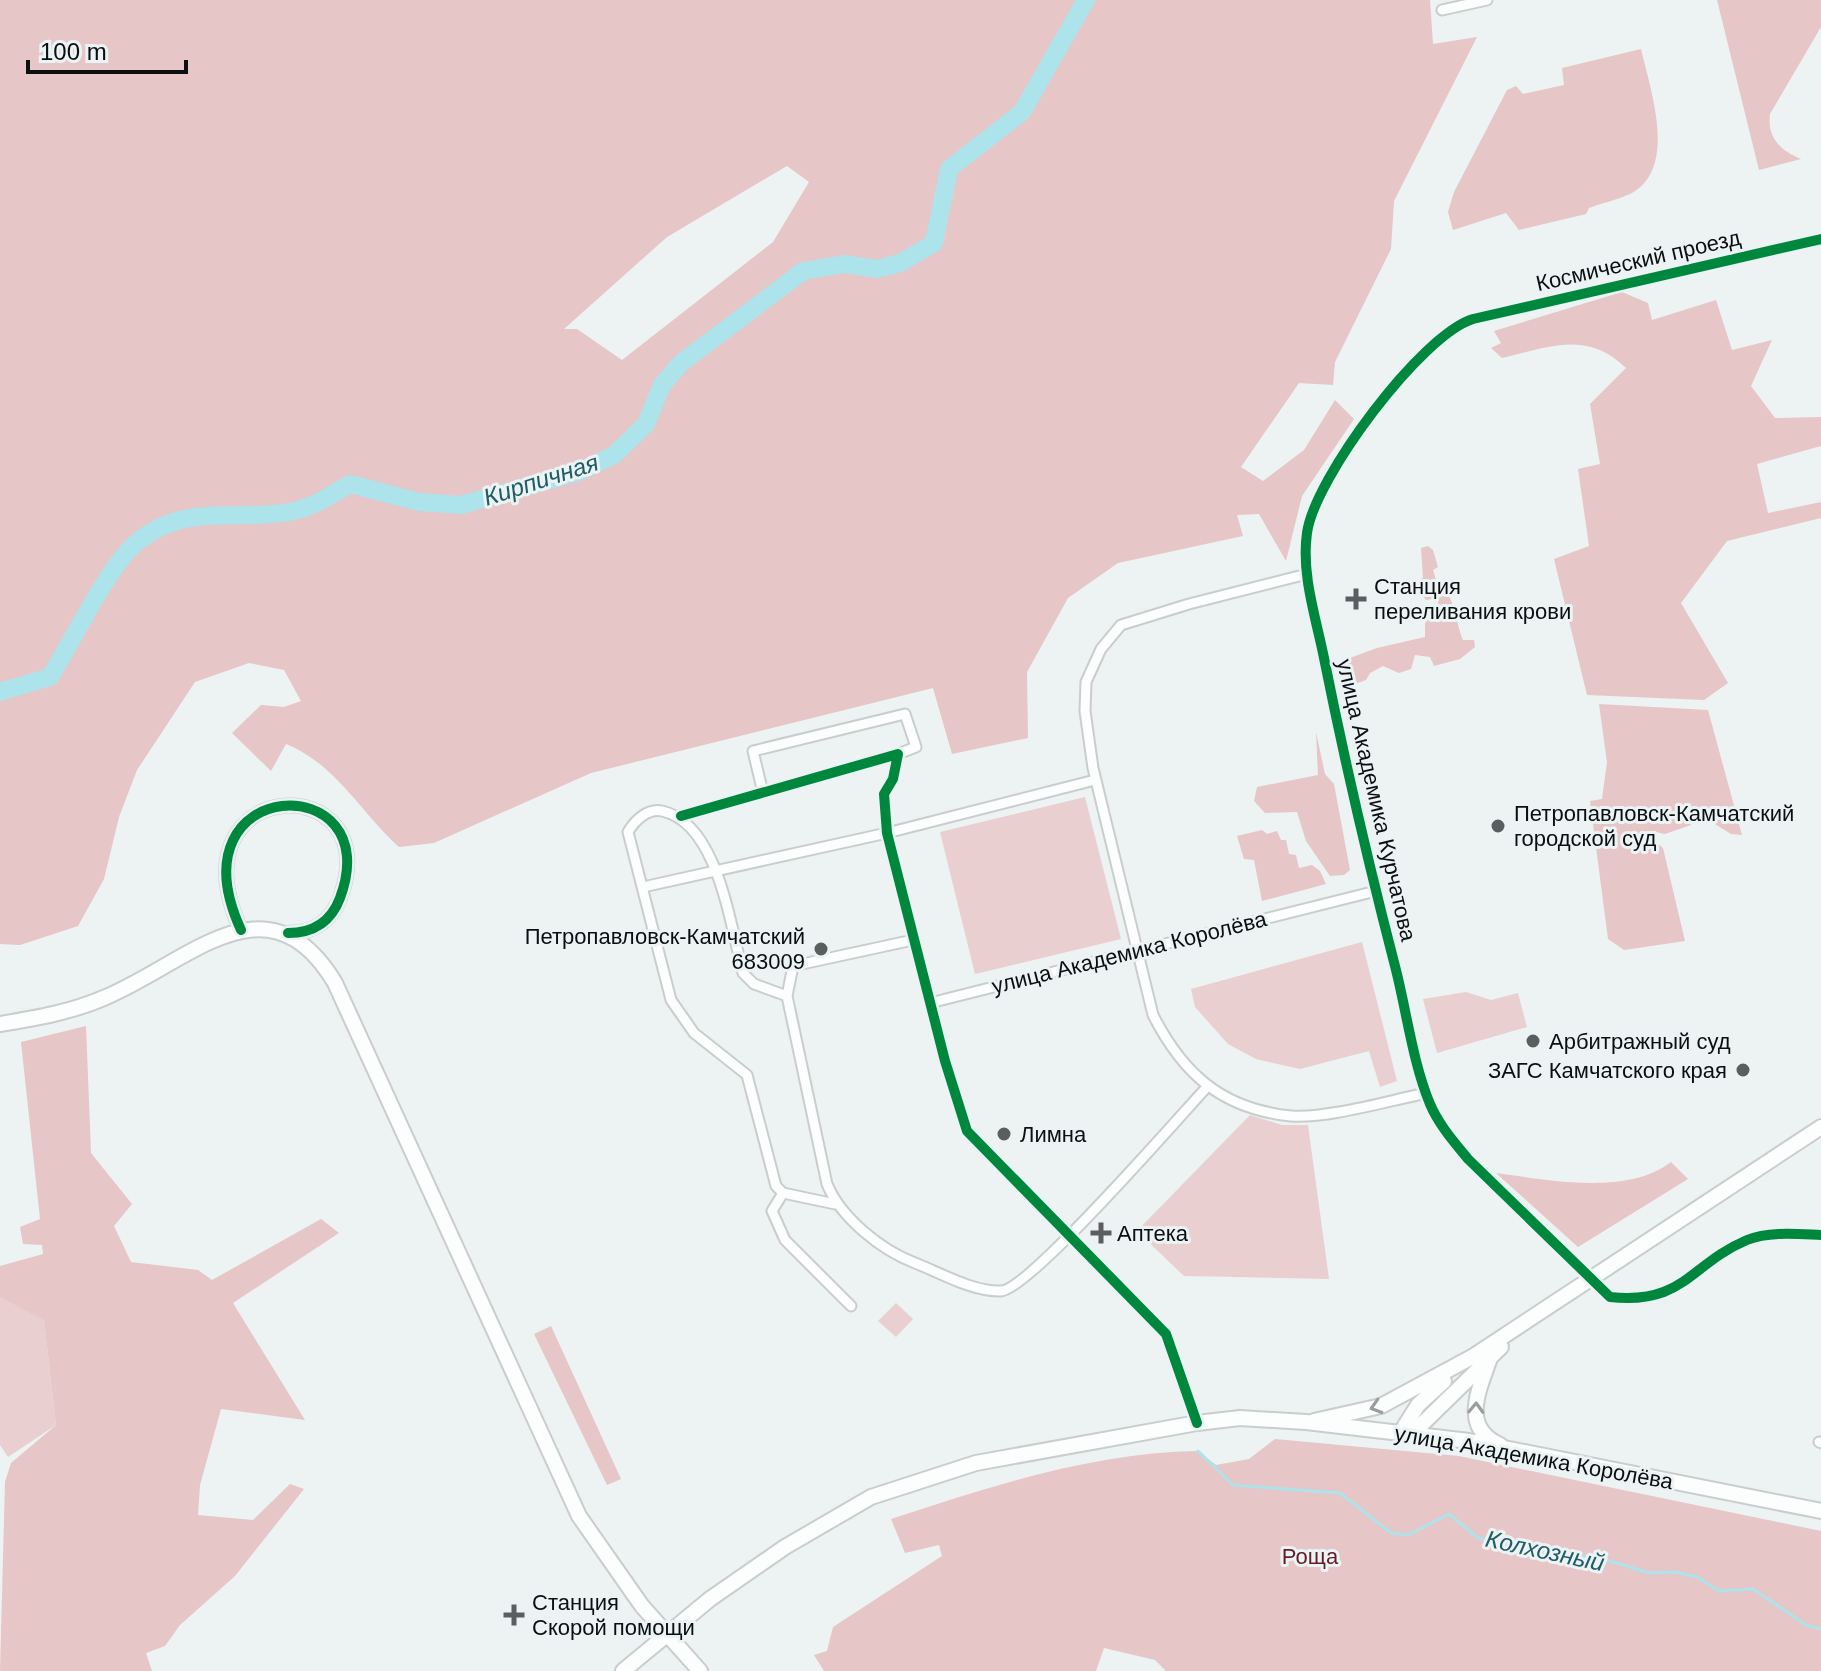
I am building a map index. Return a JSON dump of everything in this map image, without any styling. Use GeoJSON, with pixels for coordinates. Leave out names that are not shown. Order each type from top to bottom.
{"type":"FeatureCollection","features":[{"type":"Feature","properties":{"kind":"main road"},"geometry":{"type":"LineString","coordinates":[[0,1024],[65,1012],[107,997],[241,930],[265,927],[288,933],[308,947],[335,983],[579,1516],[617,1573],[700,1671]]}},
{"type":"Feature","properties":{"kind":"main road"},"geometry":{"type":"LineString","coordinates":[[1306,1422],[1381,1406],[1472,1357],[1821,1127]]}},
{"type":"Feature","properties":{"kind":"main road"},"geometry":{"type":"LineString","coordinates":[[1407,1432],[1518,1329]]}},
{"type":"Feature","properties":{"kind":"main road"},"geometry":{"type":"LineString","coordinates":[[1491,1356],[1475,1399],[1475,1420],[1490,1441],[1505,1448]]}},
{"type":"Feature","properties":{"kind":"main road"},"geometry":{"type":"LineString","coordinates":[[1407,1432],[1418,1405],[1472,1357]]}},
{"type":"Feature","properties":{"kind":"main road","name":"улица Академика Королёва"},"geometry":{"type":"LineString","coordinates":[[623,1671],[666,1634],[785,1547],[871,1497],[976,1463],[1197,1423],[1240,1418],[1407,1432],[1505,1448],[1821,1511]]}},
{"type":"Feature","properties":{"kind":"street"},"geometry":{"type":"LineString","coordinates":[[1442,10],[1487,0]]}},
{"type":"Feature","properties":{"kind":"street","name":"Космический проезд"},"geometry":{"type":"LineString","coordinates":[[1465,321],[1821,239]]}},
{"type":"Feature","properties":{"kind":"street","name":"улица Академика Курчатова"},"geometry":{"type":"LineString","coordinates":[[1465,321],[1437,342],[1405,374],[1326,481],[1309,520],[1307,574],[1376,891],[1427,1093],[1439,1121],[1468,1159],[1610,1297],[1633,1299],[1678,1288],[1723,1253],[1749,1239],[1774,1234],[1821,1235]]}},
{"type":"Feature","properties":{"kind":"street"},"geometry":{"type":"LineString","coordinates":[[1307,574],[1121,625],[1101,649],[1086,682],[1085,711],[1095,780],[1153,1015],[1172,1052],[1207,1087],[1243,1103],[1293,1116],[1427,1093]]}},
{"type":"Feature","properties":{"kind":"street"},"geometry":{"type":"LineString","coordinates":[[681,816],[763,793],[898,754],[916,747],[905,714],[753,751],[763,793]]}},
{"type":"Feature","properties":{"kind":"street"},"geometry":{"type":"LineString","coordinates":[[898,754],[893,779],[884,794],[887,833],[913,940],[967,1131],[1166,1334],[1197,1423]]}},
{"type":"Feature","properties":{"kind":"street"},"geometry":{"type":"LineString","coordinates":[[643,887],[887,833],[1095,780]]}},
{"type":"Feature","properties":{"kind":"street"},"geometry":{"type":"LineString","coordinates":[[241,930],[228,890],[231,848],[242,828],[260,810],[296,803],[316,811],[334,825],[343,845],[346,871],[339,900],[326,921],[305,931],[288,933]]}},
{"type":"Feature","properties":{"kind":"street"},"geometry":{"type":"LineString","coordinates":[[787,996],[754,984],[743,973],[715,869],[697,831],[681,816],[657,810],[635,820],[628,832],[671,1000],[694,1033],[747,1075],[776,1186],[783,1193],[835,1204]]}},
{"type":"Feature","properties":{"kind":"street","name":"улица Академика Королёва"},"geometry":{"type":"LineString","coordinates":[[930,1003],[1376,891]]}},
{"type":"Feature","properties":{"kind":"street"},"geometry":{"type":"LineString","coordinates":[[913,940],[793,966],[787,996],[827,1184],[835,1204],[898,1257],[977,1287],[1003,1291],[1016,1287],[1069,1235],[1207,1087]]}},
{"type":"Feature","properties":{"kind":"street"},"geometry":{"type":"LineString","coordinates":[[783,1193],[772,1211],[785,1240],[851,1306]]}},
{"type":"Feature","properties":{"kind":"shaded area"},"geometry":{"type":"Polygon","coordinates":[[[1085,797],[1121,939],[975,974],[940,832],[1085,797]]]}},
{"type":"Feature","properties":{"kind":"shaded area"},"geometry":{"type":"Polygon","coordinates":[[[1362,942],[1397,1081],[1380,1087],[1369,1051],[1300,1069],[1256,1059],[1228,1044],[1195,1007],[1191,989],[1362,942]]]}},
{"type":"Feature","properties":{"kind":"shaded area"},"geometry":{"type":"Polygon","coordinates":[[[1466,992],[1491,1000],[1518,993],[1527,1027],[1437,1053],[1423,999],[1466,992]]]}},
{"type":"Feature","properties":{"kind":"shaded area"},"geometry":{"type":"Polygon","coordinates":[[[1250,1115],[1282,1125],[1308,1125],[1329,1279],[1184,1276],[1137,1231],[1250,1115]]]}},
{"type":"Feature","properties":{"kind":"shaded area"},"geometry":{"type":"Polygon","coordinates":[[[0,1293],[44,1319],[56,1425],[8,1457],[0,1445],[0,1293]]]}},
{"type":"Feature","properties":{"kind":"shaded area"},"geometry":{"type":"Polygon","coordinates":[[[896,1303],[913,1319],[896,1337],[878,1321],[896,1303]]]}},
{"type":"Feature","properties":{"kind":"green space"},"geometry":{"type":"Polygon","coordinates":[[[0,0],[1430,0],[1433,44],[1477,37],[1394,201],[1391,249],[1335,362],[1333,385],[1299,383],[1241,467],[1263,481],[1304,450],[1335,400],[1354,419],[1302,496],[1286,561],[1259,514],[1237,515],[1243,536],[1118,563],[1068,598],[1027,672],[1028,738],[952,754],[933,688],[591,773],[434,843],[399,847],[334,776],[304,753],[286,744],[271,771],[232,733],[261,705],[284,707],[301,701],[284,670],[249,663],[195,682],[137,770],[119,817],[104,879],[78,926],[20,945],[0,944],[0,0]],[[787,166],[667,237],[564,329],[577,329],[622,360],[773,242],[809,182],[787,166]]]}},
{"type":"Feature","properties":{"kind":"green space"},"geometry":{"type":"Polygon","coordinates":[[[1717,0],[1821,0],[1821,27],[1770,114],[1776,142],[1801,159],[1759,170],[1717,0]]]}},
{"type":"Feature","properties":{"kind":"green space"},"geometry":{"type":"Polygon","coordinates":[[[1641,49],[1657,127],[1654,166],[1645,182],[1630,194],[1589,208],[1586,214],[1519,230],[1506,213],[1453,230],[1448,212],[1454,192],[1507,90],[1516,86],[1523,94],[1564,85],[1562,68],[1641,49]]]}},
{"type":"Feature","properties":{"kind":"green space"},"geometry":{"type":"Polygon","coordinates":[[[1622,292],[1648,303],[1652,320],[1716,300],[1732,350],[1772,340],[1751,386],[1775,418],[1821,417],[1821,446],[1757,464],[1768,513],[1821,502],[1821,518],[1727,541],[1681,603],[1728,683],[1704,700],[1587,695],[1554,559],[1589,546],[1578,469],[1600,464],[1590,404],[1626,368],[1611,356],[1582,345],[1552,346],[1502,358],[1491,348],[1501,343],[1494,331],[1622,292]]]}},
{"type":"Feature","properties":{"kind":"green space"},"geometry":{"type":"Polygon","coordinates":[[[1428,546],[1433,550],[1438,567],[1433,570],[1438,587],[1443,585],[1450,597],[1463,640],[1474,640],[1475,647],[1460,659],[1434,666],[1430,657],[1415,655],[1411,669],[1399,673],[1383,666],[1370,673],[1366,680],[1352,685],[1347,659],[1377,648],[1425,637],[1425,623],[1438,609],[1438,598],[1426,600],[1419,591],[1418,580],[1423,578],[1421,548],[1428,546]]]}},
{"type":"Feature","properties":{"kind":"green space"},"geometry":{"type":"Polygon","coordinates":[[[1599,704],[1708,710],[1742,835],[1731,834],[1702,816],[1688,820],[1691,825],[1665,834],[1651,831],[1646,834],[1663,848],[1685,941],[1624,950],[1608,939],[1590,801],[1602,799],[1607,762],[1599,704]]]}},
{"type":"Feature","properties":{"kind":"green space"},"geometry":{"type":"Polygon","coordinates":[[[1316,732],[1325,774],[1334,784],[1350,870],[1344,875],[1330,876],[1306,841],[1297,812],[1265,813],[1254,801],[1257,787],[1318,775],[1316,732]]]}},
{"type":"Feature","properties":{"kind":"green space"},"geometry":{"type":"Polygon","coordinates":[[[1262,830],[1267,834],[1277,831],[1281,840],[1286,840],[1289,854],[1296,855],[1299,868],[1312,865],[1320,871],[1326,884],[1262,901],[1254,860],[1244,859],[1237,836],[1262,830]]]}},
{"type":"Feature","properties":{"kind":"green space"},"geometry":{"type":"Polygon","coordinates":[[[86,1026],[91,1153],[132,1204],[114,1226],[131,1262],[198,1270],[212,1280],[321,1219],[339,1233],[233,1303],[305,1420],[221,1409],[200,1485],[198,1515],[253,1520],[290,1484],[304,1489],[235,1576],[180,1625],[165,1646],[146,1653],[152,1671],[0,1671],[5,1482],[11,1463],[56,1425],[44,1320],[0,1297],[0,1266],[43,1254],[42,1245],[23,1244],[20,1227],[40,1219],[21,1042],[86,1026]]]}},
{"type":"Feature","properties":{"kind":"green space"},"geometry":{"type":"Polygon","coordinates":[[[1671,1162],[1688,1179],[1578,1247],[1496,1173],[1563,1182],[1610,1182],[1653,1173],[1671,1162]]]}},
{"type":"Feature","properties":{"kind":"green space"},"geometry":{"type":"Polygon","coordinates":[[[551,1326],[621,1479],[607,1485],[534,1334],[551,1326]]]}},
{"type":"Feature","properties":{"kind":"green space","name":"Роща"},"geometry":{"type":"Polygon","coordinates":[[[1275,1439],[1459,1456],[1821,1531],[1821,1671],[1166,1671],[1155,1660],[1104,1648],[1096,1671],[824,1671],[814,1655],[827,1651],[833,1627],[942,1556],[939,1545],[905,1553],[891,1519],[1042,1473],[1120,1458],[1198,1451],[1216,1465],[1249,1459],[1275,1439]]]}},
{"type":"Feature","properties":{"kind":"waterway","name":"Кирпичная"},"geometry":{"type":"LineString","coordinates":[[0,692],[50,677],[102,587],[125,554],[154,530],[173,522],[210,516],[289,512],[313,505],[350,484],[419,502],[461,505],[581,471],[614,455],[646,424],[662,385],[681,363],[803,271],[844,264],[877,269],[900,263],[934,243],[949,169],[1022,112],[1086,0]]}},
{"type":"Feature","properties":{"kind":"waterway","name":"Колхозный"},"geometry":{"type":"LineString","coordinates":[[1198,1451],[1233,1485],[1340,1493],[1391,1533],[1408,1535],[1449,1514],[1478,1538],[1614,1562],[1649,1573],[1675,1572],[1697,1577],[1719,1591],[1753,1589],[1806,1625],[1821,1629]]}},
{"type":"Feature","properties":{"kind":"cycle path"},"geometry":{"type":"LineString","coordinates":[[1821,239],[1473,319],[1451,331],[1399,380],[1349,446],[1314,509],[1306,549],[1310,596],[1340,736],[1415,1055],[1430,1104],[1447,1133],[1468,1159],[1610,1297],[1635,1298],[1671,1289],[1728,1250],[1756,1237],[1821,1235]]}},
{"type":"Feature","properties":{"kind":"cycle path"},"geometry":{"type":"LineString","coordinates":[[681,816],[898,754],[893,779],[884,794],[887,833],[945,1061],[967,1131],[1166,1334],[1197,1423]]}},
{"type":"Feature","properties":{"kind":"cycle path"},"geometry":{"type":"LineString","coordinates":[[241,930],[227,878],[233,840],[254,816],[282,806],[311,809],[335,826],[347,855],[340,898],[332,914],[313,928],[288,933]]}},
{"type":"Feature","properties":{"kind":"place","name":"Станция переливания крови"},"geometry":{"type":"Point","coordinates":[1356,599]}},
{"type":"Feature","properties":{"kind":"place","name":"Петропавловск-Камчатский городской суд"},"geometry":{"type":"Point","coordinates":[1498,826]}},
{"type":"Feature","properties":{"kind":"place","name":"Петропавловск-Камчатский 683009"},"geometry":{"type":"Point","coordinates":[821,949]}},
{"type":"Feature","properties":{"kind":"place","name":"Арбитражный суд"},"geometry":{"type":"Point","coordinates":[1533,1041]}},
{"type":"Feature","properties":{"kind":"place","name":"ЗАГС Камчатского края"},"geometry":{"type":"Point","coordinates":[1743,1070]}},
{"type":"Feature","properties":{"kind":"place","name":"Лимна"},"geometry":{"type":"Point","coordinates":[1004,1134]}},
{"type":"Feature","properties":{"kind":"place","name":"Аптека"},"geometry":{"type":"Point","coordinates":[1101,1233]}},
{"type":"Feature","properties":{"kind":"place","name":"Станция Скорой помощи"},"geometry":{"type":"Point","coordinates":[514,1615]}}]}
